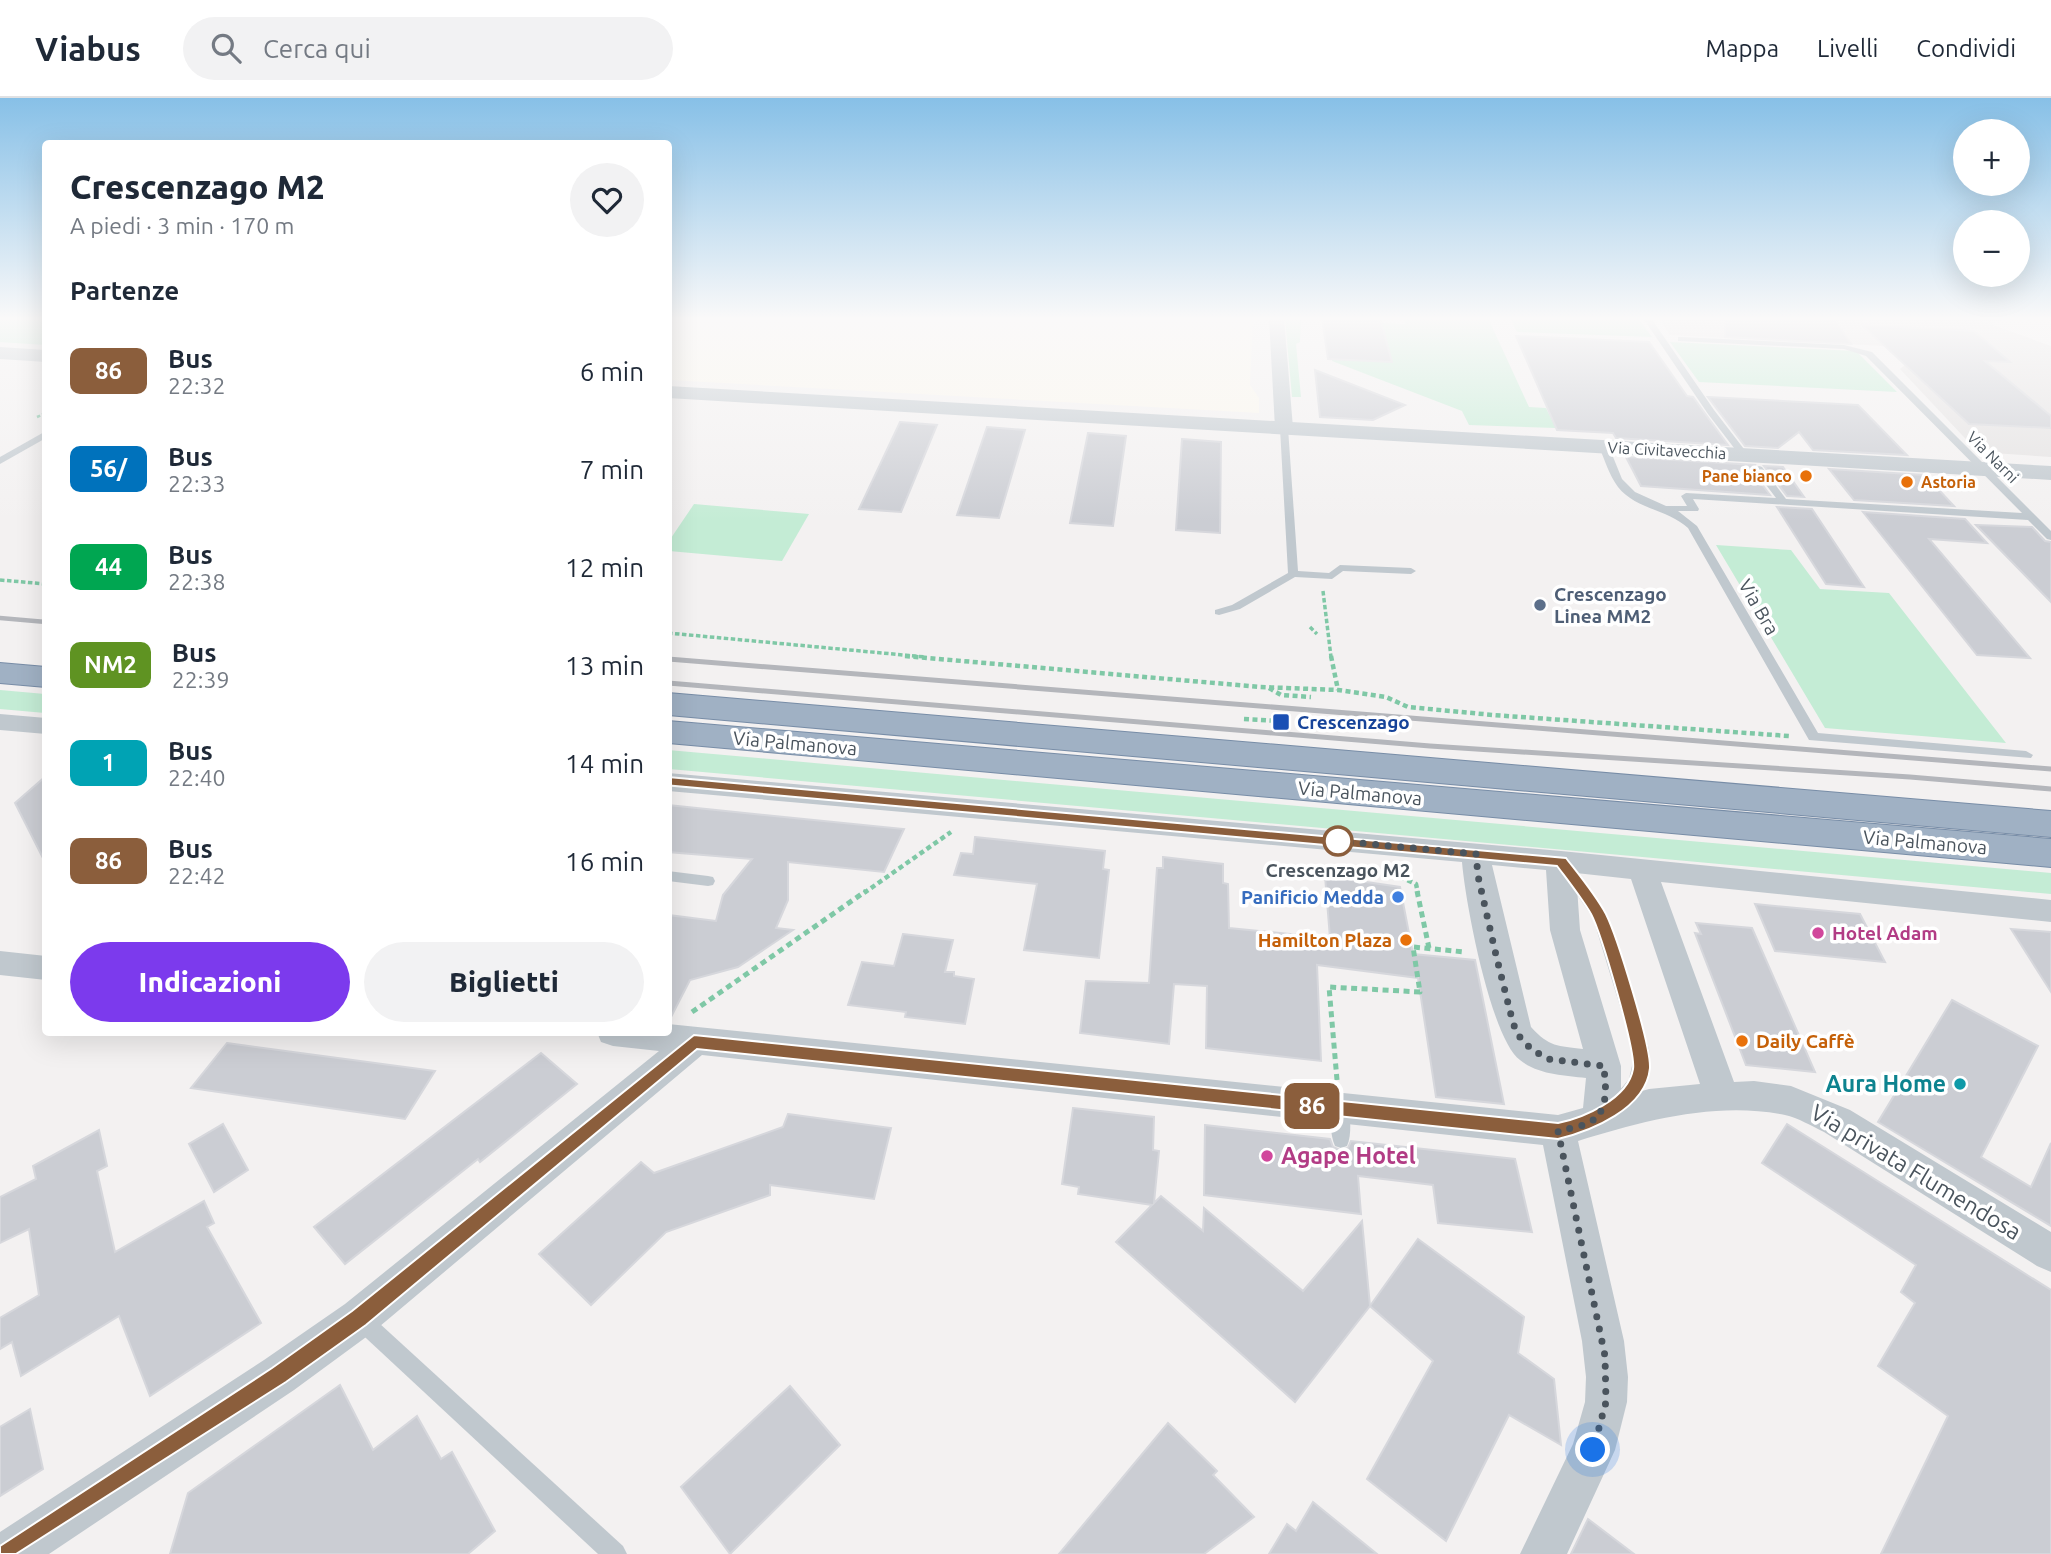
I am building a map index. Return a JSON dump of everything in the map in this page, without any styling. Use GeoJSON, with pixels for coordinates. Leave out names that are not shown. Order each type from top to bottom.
{"type":"FeatureCollection","features":[{"type":"Feature","properties":{"kind":"highway"},"geometry":{"type":"LineString","coordinates":[[0,647],[42,651]]}},
{"type":"Feature","properties":{"kind":"highway"},"geometry":{"type":"LineString","coordinates":[[0,673],[42,677]]}},
{"type":"Feature","properties":{"kind":"highway","name":"Via Palmanova"},"geometry":{"type":"LineString","coordinates":[[672,704],[2051,824]]}},
{"type":"Feature","properties":{"kind":"highway","name":"Via Palmanova"},"geometry":{"type":"LineString","coordinates":[[672,732],[2051,853]]}},
{"type":"Feature","properties":{"kind":"street"},"geometry":{"type":"LineString","coordinates":[[1281,386],[1284,428]]}},
{"type":"Feature","properties":{"kind":"street","name":"Via Civitavecchia"},"geometry":{"type":"LineString","coordinates":[[672,392],[1604,447],[1751,462],[2051,473]]}},
{"type":"Feature","properties":{"kind":"street"},"geometry":{"type":"LineString","coordinates":[[0,722],[42,726]]}},
{"type":"Feature","properties":{"kind":"street"},"geometry":{"type":"LineString","coordinates":[[672,782],[1561,861],[2051,911]]}},
{"type":"Feature","properties":{"kind":"street"},"geometry":{"type":"LineString","coordinates":[[1476,854],[1478,876],[1496,955],[1518,1035],[1531,1049],[1548,1059],[1604,1066]]}},
{"type":"Feature","properties":{"kind":"street"},"geometry":{"type":"LineString","coordinates":[[1561,861],[1563,920],[1604,1066],[1606,1095],[1599,1117]]}},
{"type":"Feature","properties":{"kind":"street"},"geometry":{"type":"LineString","coordinates":[[1642,869],[1723,1097]]}},
{"type":"Feature","properties":{"kind":"street"},"geometry":{"type":"LineString","coordinates":[[0,962],[42,967]]}},
{"type":"Feature","properties":{"kind":"street"},"geometry":{"type":"LineString","coordinates":[[8,1554],[279,1375],[359,1318],[691,1028]]}},
{"type":"Feature","properties":{"kind":"street","name":"Via privata Flumendosa"},"geometry":{"type":"LineString","coordinates":[[672,1029],[691,1028],[1341,1125],[1558,1131],[1649,1104],[1723,1097],[1781,1099],[1826,1115],[2051,1253]]}},
{"type":"Feature","properties":{"kind":"street"},"geometry":{"type":"LineString","coordinates":[[1543,1554],[1593,1450],[1606,1402],[1607,1377],[1600,1325],[1558,1131]]}},
{"type":"Feature","properties":{"kind":"lane"},"geometry":{"type":"LineString","coordinates":[[1693,386],[1784,503]]}},
{"type":"Feature","properties":{"kind":"lane","name":"Via Narni"},"geometry":{"type":"LineString","coordinates":[[1900,386],[2051,537]]}},
{"type":"Feature","properties":{"kind":"lane"},"geometry":{"type":"LineString","coordinates":[[1284,428],[1293,574]]}},
{"type":"Feature","properties":{"kind":"lane"},"geometry":{"type":"LineString","coordinates":[[0,461],[42,435]]}},
{"type":"Feature","properties":{"kind":"lane","name":"Via Bra"},"geometry":{"type":"LineString","coordinates":[[1604,447],[1623,487],[1679,516],[1692,526],[1814,737]]}},
{"type":"Feature","properties":{"kind":"lane","name":"Via Bra"},"geometry":{"type":"LineString","coordinates":[[1661,507],[1693,509],[1686,496],[2031,517]]}},
{"type":"Feature","properties":{"kind":"lane"},"geometry":{"type":"LineString","coordinates":[[1219,612],[1236,607],[1293,574],[1332,576],[1340,568],[1411,571]]}},
{"type":"Feature","properties":{"kind":"lane"},"geometry":{"type":"LineString","coordinates":[[1814,737],[2026,755]]}},
{"type":"Feature","properties":{"kind":"lane"},"geometry":{"type":"LineString","coordinates":[[1561,861],[1600,917],[1641,1049],[1642,1069],[1634,1087],[1615,1108],[1599,1117]]}},
{"type":"Feature","properties":{"kind":"lane"},"geometry":{"type":"LineString","coordinates":[[672,876],[708,881]]}},
{"type":"Feature","properties":{"kind":"lane"},"geometry":{"type":"LineString","coordinates":[[359,1318],[615,1554]]}},
{"type":"Feature","properties":{"kind":"path"},"geometry":{"type":"LineString","coordinates":[[1322,576],[1330,650],[1338,690]]}},
{"type":"Feature","properties":{"kind":"path"},"geometry":{"type":"LineString","coordinates":[[0,580],[42,584]]}},
{"type":"Feature","properties":{"kind":"path"},"geometry":{"type":"LineString","coordinates":[[1310,627],[1317,634]]}},
{"type":"Feature","properties":{"kind":"path"},"geometry":{"type":"LineString","coordinates":[[672,634],[1265,687],[1338,690],[1386,697],[1408,707],[1493,715],[1814,737]]}},
{"type":"Feature","properties":{"kind":"path"},"geometry":{"type":"LineString","coordinates":[[1265,687],[1281,695],[1311,697]]}},
{"type":"Feature","properties":{"kind":"path"},"geometry":{"type":"LineString","coordinates":[[1244,719],[1279,721]]}},
{"type":"Feature","properties":{"kind":"path"},"geometry":{"type":"LineString","coordinates":[[691,1028],[951,832]]}},
{"type":"Feature","properties":{"kind":"path"},"geometry":{"type":"LineString","coordinates":[[1385,872],[1416,884],[1429,948]]}},
{"type":"Feature","properties":{"kind":"path"},"geometry":{"type":"LineString","coordinates":[[1341,1125],[1329,987],[1419,992],[1413,947],[1476,953]]}},
{"type":"Feature","properties":{"kind":"shaded area"},"geometry":{"type":"Polygon","coordinates":[[[775,386],[1251,386],[1259,398],[1259,413],[775,386]]]}},
{"type":"Feature","properties":{"kind":"shaded area"},"geometry":{"type":"Polygon","coordinates":[[[1916,386],[2051,386],[2051,457],[1978,452],[1916,386]]]}},
{"type":"Feature","properties":{"kind":"green space"},"geometry":{"type":"Polygon","coordinates":[[[1291,386],[1300,386],[1301,397],[1292,397],[1291,386]]]}},
{"type":"Feature","properties":{"kind":"green space"},"geometry":{"type":"Polygon","coordinates":[[[1397,386],[1519,386],[1529,407],[1546,408],[1556,428],[1469,425],[1462,411],[1397,386]]]}},
{"type":"Feature","properties":{"kind":"green space"},"geometry":{"type":"Polygon","coordinates":[[[1777,386],[1891,386],[1897,392],[1777,386]]]}},
{"type":"Feature","properties":{"kind":"green space"},"geometry":{"type":"Polygon","coordinates":[[[694,504],[809,514],[782,561],[672,551],[672,537],[694,504]]]}},
{"type":"Feature","properties":{"kind":"green space"},"geometry":{"type":"Polygon","coordinates":[[[1716,545],[1791,550],[1820,589],[1889,593],[2006,743],[1825,728],[1716,545]]]}},
{"type":"Feature","properties":{"kind":"green space"},"geometry":{"type":"Polygon","coordinates":[[[0,690],[42,694],[42,713],[0,709],[0,690]]]}},
{"type":"Feature","properties":{"kind":"green space"},"geometry":{"type":"Polygon","coordinates":[[[672,750],[2051,873],[2051,894],[672,769],[672,750]]]}},
{"type":"Feature","properties":{"kind":"building"},"geometry":{"type":"Polygon","coordinates":[[[1317,386],[1356,386],[1405,405],[1373,420],[1320,417],[1317,386]]]}},
{"type":"Feature","properties":{"kind":"building"},"geometry":{"type":"Polygon","coordinates":[[[1538,386],[1680,386],[1687,396],[1693,397],[1728,445],[1616,438],[1613,433],[1557,430],[1538,386]]]}},
{"type":"Feature","properties":{"kind":"building"},"geometry":{"type":"Polygon","coordinates":[[[1928,386],[2015,386],[2051,416],[2051,428],[1969,424],[1928,386]]]}},
{"type":"Feature","properties":{"kind":"building"},"geometry":{"type":"Polygon","coordinates":[[[1708,397],[1858,405],[1907,455],[1813,450],[1799,432],[1778,448],[1745,446],[1708,397]]]}},
{"type":"Feature","properties":{"kind":"building"},"geometry":{"type":"Polygon","coordinates":[[[900,422],[937,425],[901,512],[859,509],[900,422]]]}},
{"type":"Feature","properties":{"kind":"building"},"geometry":{"type":"Polygon","coordinates":[[[987,427],[1025,430],[999,518],[957,515],[987,427]]]}},
{"type":"Feature","properties":{"kind":"building"},"geometry":{"type":"Polygon","coordinates":[[[1088,433],[1126,436],[1113,526],[1070,523],[1088,433]]]}},
{"type":"Feature","properties":{"kind":"building"},"geometry":{"type":"Polygon","coordinates":[[[1182,439],[1221,442],[1220,533],[1176,530],[1182,439]]]}},
{"type":"Feature","properties":{"kind":"building"},"geometry":{"type":"Polygon","coordinates":[[[1626,457],[1755,465],[1752,471],[1770,495],[1641,486],[1626,457]]]}},
{"type":"Feature","properties":{"kind":"building"},"geometry":{"type":"Polygon","coordinates":[[[1764,466],[1783,467],[1804,497],[1787,496],[1764,466]]]}},
{"type":"Feature","properties":{"kind":"building"},"geometry":{"type":"Polygon","coordinates":[[[1829,469],[1925,475],[1954,506],[1854,500],[1829,469]]]}},
{"type":"Feature","properties":{"kind":"building"},"geometry":{"type":"Polygon","coordinates":[[[1777,507],[1812,509],[1864,587],[1826,584],[1777,507]]]}},
{"type":"Feature","properties":{"kind":"building"},"geometry":{"type":"Polygon","coordinates":[[[1863,512],[1965,519],[1987,543],[1929,539],[2030,658],[1977,655],[1863,512]]]}},
{"type":"Feature","properties":{"kind":"building"},"geometry":{"type":"Polygon","coordinates":[[[1976,525],[2032,527],[2045,541],[2051,542],[2051,602],[1976,525]]]}},
{"type":"Feature","properties":{"kind":"building"},"geometry":{"type":"Polygon","coordinates":[[[42,779],[42,856],[15,803],[42,779]]]}},
{"type":"Feature","properties":{"kind":"building"},"geometry":{"type":"Polygon","coordinates":[[[672,805],[904,829],[884,872],[788,862],[788,900],[776,928],[793,930],[738,967],[690,980],[672,1015],[672,916],[716,921],[723,895],[752,859],[672,852],[672,805]]]}},
{"type":"Feature","properties":{"kind":"building"},"geometry":{"type":"Polygon","coordinates":[[[975,837],[1105,851],[1103,869],[1109,870],[1099,958],[1024,950],[1037,884],[954,875],[961,853],[973,854],[975,837]]]}},
{"type":"Feature","properties":{"kind":"building"},"geometry":{"type":"Polygon","coordinates":[[[1163,857],[1223,864],[1223,883],[1228,884],[1229,928],[1330,938],[1325,876],[1400,887],[1413,954],[1475,960],[1504,1104],[1436,1097],[1418,978],[1317,965],[1321,1061],[1206,1048],[1207,986],[1174,984],[1169,1044],[1080,1033],[1086,981],[1149,983],[1157,868],[1163,868],[1163,857]]]}},
{"type":"Feature","properties":{"kind":"building"},"geometry":{"type":"Polygon","coordinates":[[[1755,904],[1860,914],[1885,962],[1775,951],[1755,904]]]}},
{"type":"Feature","properties":{"kind":"building"},"geometry":{"type":"Polygon","coordinates":[[[1696,923],[1752,928],[1815,1072],[1746,1065],[1695,933],[1701,934],[1696,923]]]}},
{"type":"Feature","properties":{"kind":"building"},"geometry":{"type":"Polygon","coordinates":[[[2011,929],[2051,932],[2051,992],[2011,929]]]}},
{"type":"Feature","properties":{"kind":"building"},"geometry":{"type":"Polygon","coordinates":[[[903,934],[953,940],[945,972],[954,972],[954,976],[974,979],[965,1024],[905,1017],[906,1012],[848,1005],[862,962],[894,966],[903,934]]]}},
{"type":"Feature","properties":{"kind":"building","name":"Aura Home"},"geometry":{"type":"Polygon","coordinates":[[[1952,1000],[2038,1046],[1981,1157],[2031,1187],[2051,1143],[2051,1226],[1878,1122],[1952,1000]]]}},
{"type":"Feature","properties":{"kind":"building"},"geometry":{"type":"Polygon","coordinates":[[[227,1043],[435,1071],[405,1119],[191,1088],[227,1043]]]}},
{"type":"Feature","properties":{"kind":"building"},"geometry":{"type":"Polygon","coordinates":[[[541,1053],[577,1084],[480,1162],[478,1159],[345,1264],[314,1227],[541,1053]]]}},
{"type":"Feature","properties":{"kind":"building"},"geometry":{"type":"Polygon","coordinates":[[[1073,1108],[1154,1117],[1153,1150],[1159,1151],[1154,1203],[1161,1196],[1203,1231],[1204,1208],[1303,1291],[1362,1221],[1370,1306],[1295,1402],[1116,1242],[1152,1205],[1078,1194],[1079,1187],[1062,1184],[1073,1108]]]}},
{"type":"Feature","properties":{"kind":"building"},"geometry":{"type":"Polygon","coordinates":[[[788,1114],[891,1128],[874,1199],[770,1185],[770,1195],[666,1232],[591,1305],[539,1254],[641,1162],[654,1173],[783,1127],[788,1114]]]}},
{"type":"Feature","properties":{"kind":"building"},"geometry":{"type":"Polygon","coordinates":[[[223,1124],[248,1170],[214,1192],[189,1144],[223,1124]]]}},
{"type":"Feature","properties":{"kind":"building"},"geometry":{"type":"Polygon","coordinates":[[[1787,1124],[2051,1290],[2051,1554],[1881,1554],[1948,1416],[1878,1366],[1915,1303],[1901,1292],[1916,1265],[1762,1163],[1787,1124]]]}},
{"type":"Feature","properties":{"kind":"building"},"geometry":{"type":"Polygon","coordinates":[[[1205,1125],[1330,1139],[1333,1147],[1340,1150],[1348,1148],[1351,1141],[1515,1159],[1532,1232],[1438,1223],[1433,1185],[1358,1176],[1361,1214],[1204,1195],[1205,1125]]]}},
{"type":"Feature","properties":{"kind":"building"},"geometry":{"type":"Polygon","coordinates":[[[99,1130],[107,1166],[97,1171],[115,1252],[204,1201],[214,1223],[207,1227],[261,1323],[150,1396],[119,1316],[21,1376],[12,1342],[0,1349],[0,1318],[39,1295],[29,1229],[0,1243],[0,1197],[36,1179],[33,1166],[99,1130]]]}},
{"type":"Feature","properties":{"kind":"building"},"geometry":{"type":"Polygon","coordinates":[[[1418,1239],[1524,1317],[1518,1353],[1554,1379],[1561,1445],[1509,1415],[1446,1541],[1367,1479],[1433,1361],[1370,1306],[1418,1239]]]}},
{"type":"Feature","properties":{"kind":"building"},"geometry":{"type":"Polygon","coordinates":[[[340,1385],[373,1450],[417,1416],[441,1459],[452,1452],[495,1531],[468,1554],[170,1554],[188,1493],[340,1385]]]}},
{"type":"Feature","properties":{"kind":"building"},"geometry":{"type":"Polygon","coordinates":[[[790,1386],[840,1445],[730,1554],[681,1487],[790,1386]]]}},
{"type":"Feature","properties":{"kind":"building"},"geometry":{"type":"Polygon","coordinates":[[[30,1409],[43,1469],[0,1496],[0,1427],[30,1409]]]}},
{"type":"Feature","properties":{"kind":"building"},"geometry":{"type":"Polygon","coordinates":[[[1168,1423],[1217,1471],[1213,1475],[1254,1517],[1204,1554],[1059,1554],[1168,1423]]]}},
{"type":"Feature","properties":{"kind":"building"},"geometry":{"type":"Polygon","coordinates":[[[1313,1502],[1377,1554],[1269,1554],[1287,1524],[1296,1531],[1313,1502]]]}},
{"type":"Feature","properties":{"kind":"building"},"geometry":{"type":"Polygon","coordinates":[[[1588,1519],[1634,1554],[1571,1554],[1588,1519]]]}},
{"type":"Feature","properties":{"kind":"railway"},"geometry":{"type":"LineString","coordinates":[[0,618],[42,622]]}},
{"type":"Feature","properties":{"kind":"railway"},"geometry":{"type":"LineString","coordinates":[[672,659],[2051,769]]}},
{"type":"Feature","properties":{"kind":"railway"},"geometry":{"type":"LineString","coordinates":[[672,683],[1430,746],[1910,777],[2051,789]]}},
{"type":"Feature","properties":{"kind":"bus line","name":"86"},"geometry":{"type":"LineString","coordinates":[[8,1554],[279,1375],[359,1318],[694,1042],[1558,1131],[1581,1126],[1615,1108],[1634,1087],[1642,1069],[1641,1049],[1600,917],[1561,861],[672,782]]}},
{"type":"Feature","properties":{"kind":"place","name":"Pane bianco"},"geometry":{"type":"Point","coordinates":[1806,476]}},
{"type":"Feature","properties":{"kind":"place","name":"Astoria"},"geometry":{"type":"Point","coordinates":[1907,482]}},
{"type":"Feature","properties":{"kind":"place","name":"Crescenzago Linea MM2"},"geometry":{"type":"Point","coordinates":[1540,605]}},
{"type":"Feature","properties":{"kind":"place","name":"Crescenzago"},"geometry":{"type":"Point","coordinates":[1281,722]}},
{"type":"Feature","properties":{"kind":"place","name":"Crescenzago M2"},"geometry":{"type":"Point","coordinates":[1338,841]}},
{"type":"Feature","properties":{"kind":"place","name":"Panificio Medda"},"geometry":{"type":"Point","coordinates":[1398,897]}},
{"type":"Feature","properties":{"kind":"place","name":"Hotel Adam"},"geometry":{"type":"Point","coordinates":[1818,933]}},
{"type":"Feature","properties":{"kind":"place","name":"Hamilton Plaza"},"geometry":{"type":"Point","coordinates":[1406,940]}},
{"type":"Feature","properties":{"kind":"place","name":"Daily Caffè"},"geometry":{"type":"Point","coordinates":[1742,1041]}},
{"type":"Feature","properties":{"kind":"place","name":"Aura Home"},"geometry":{"type":"Point","coordinates":[1960,1084]}},
{"type":"Feature","properties":{"kind":"place","name":"Agape Hotel"},"geometry":{"type":"Point","coordinates":[1267,1156]}},
{"type":"Feature","properties":{"kind":"route"},"geometry":{"type":"LineString","coordinates":[[1338,841],[1476,854],[1478,876],[1496,955],[1518,1035],[1531,1049],[1548,1059],[1604,1066],[1606,1095],[1599,1117],[1581,1126],[1558,1131],[1605,1356],[1606,1402],[1593,1450]]}}]}
